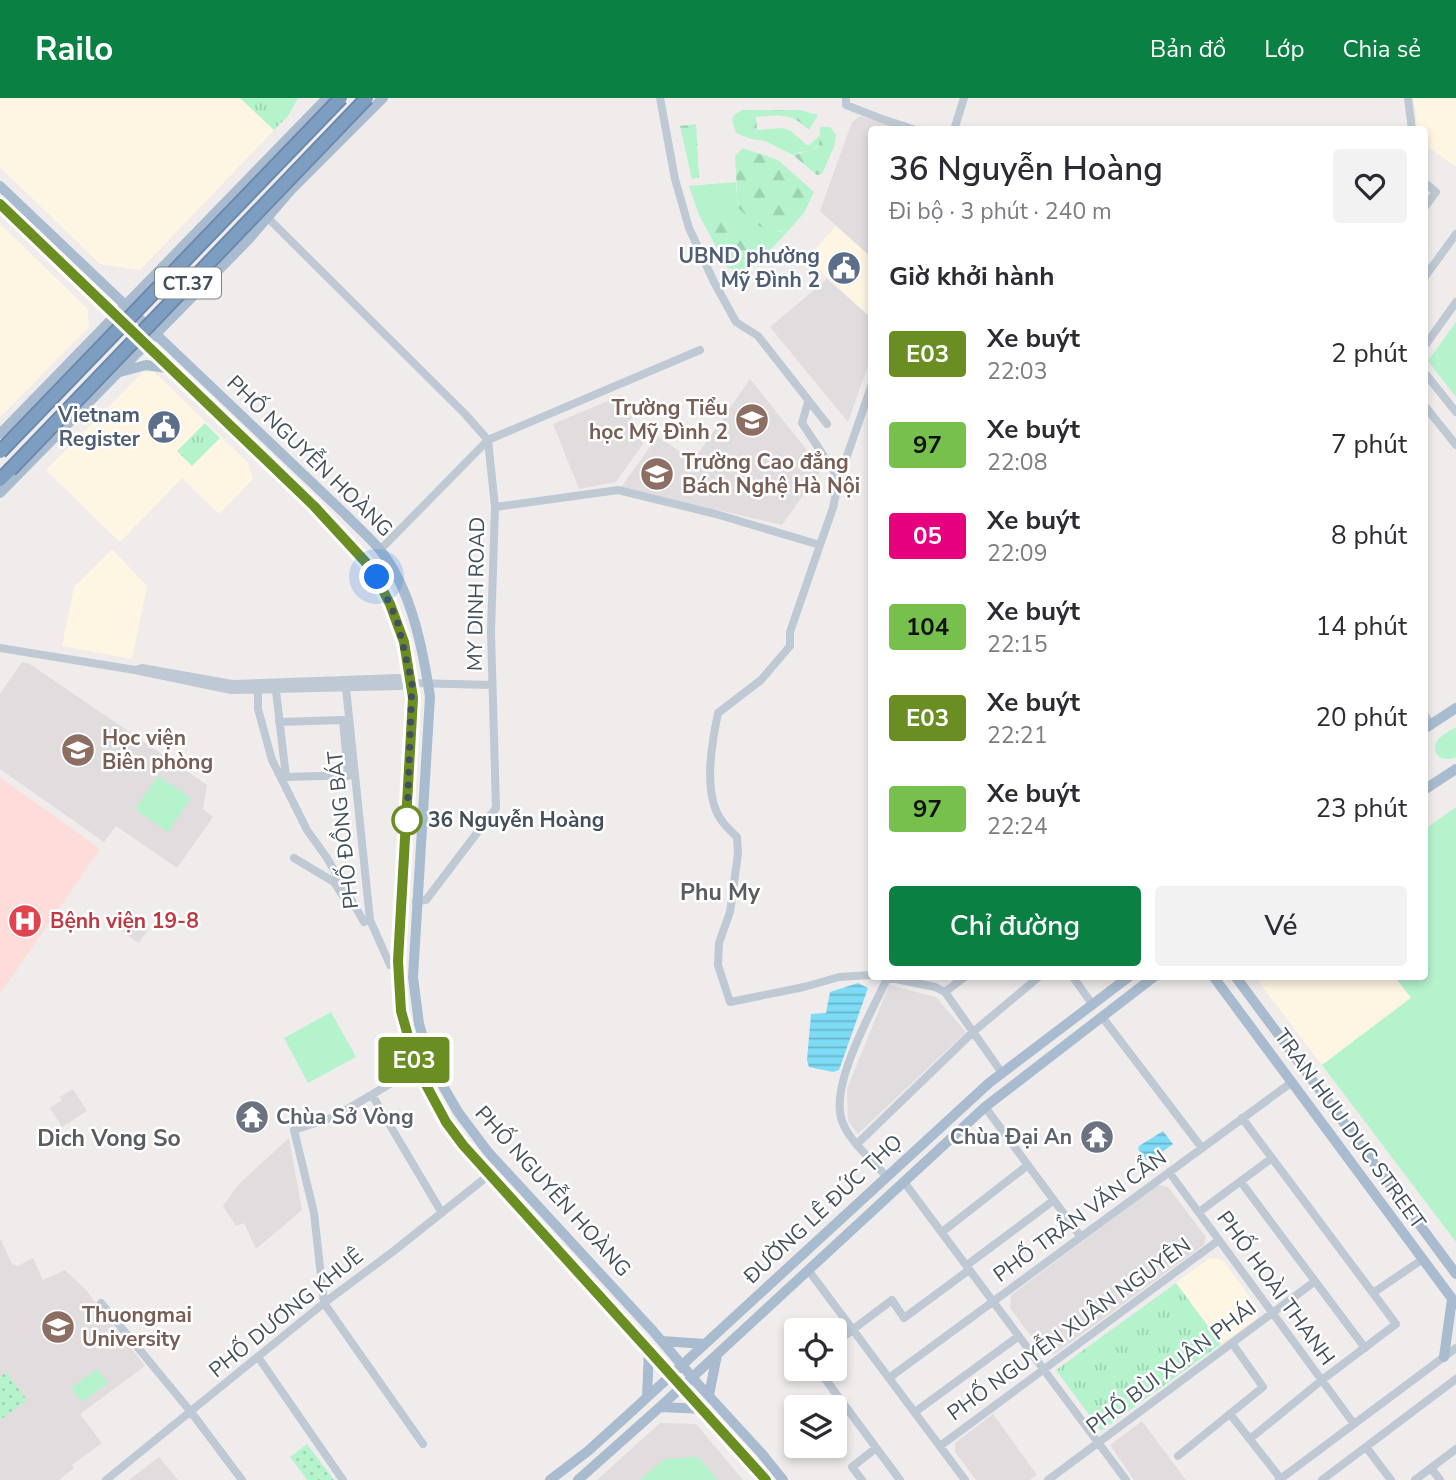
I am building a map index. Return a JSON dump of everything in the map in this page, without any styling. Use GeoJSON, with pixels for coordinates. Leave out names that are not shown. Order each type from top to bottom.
{"type":"FeatureCollection","features":[{"type":"Feature","properties":{"kind":"highway","name":"CT.37"},"geometry":{"type":"LineString","coordinates":[[0,452],[341,98]]}},
{"type":"Feature","properties":{"kind":"highway","name":"CT.37"},"geometry":{"type":"LineString","coordinates":[[0,480],[368,98]]}},
{"type":"Feature","properties":{"kind":"main road"},"geometry":{"type":"LineString","coordinates":[[0,434],[112,313],[327,98]]}},
{"type":"Feature","properties":{"kind":"main road"},"geometry":{"type":"LineString","coordinates":[[0,493],[119,372],[149,348],[267,217],[383,98]]}},
{"type":"Feature","properties":{"kind":"main road","name":"PHỐ NGUYỄN HOÀNG"},"geometry":{"type":"LineString","coordinates":[[0,186],[380,550],[408,605],[422,649],[428,684],[429,745],[416,901],[413,977],[419,1024],[432,1067],[471,1132],[662,1340],[782,1480]]}},
{"type":"Feature","properties":{"kind":"main road","name":"PHỐ NGUYỄN HOÀNG"},"geometry":{"type":"LineString","coordinates":[[0,204],[314,506],[372,569],[397,620],[412,683],[398,961],[401,1011],[417,1068],[446,1122],[489,1175],[766,1480]]}},
{"type":"Feature","properties":{"kind":"main road"},"geometry":{"type":"LineString","coordinates":[[119,372],[146,365],[169,369]]}},
{"type":"Feature","properties":{"kind":"main road"},"geometry":{"type":"LineString","coordinates":[[1428,727],[1456,708]]}},
{"type":"Feature","properties":{"kind":"main road"},"geometry":{"type":"LineString","coordinates":[[1428,787],[1456,769]]}},
{"type":"Feature","properties":{"kind":"main road","name":"ĐƯỜNG LÊ ĐỨC THỌ"},"geometry":{"type":"LineString","coordinates":[[550,1480],[588,1451],[886,1176],[1002,1073],[1125,980]]}},
{"type":"Feature","properties":{"kind":"main road","name":"ĐƯỜNG LÊ ĐỨC THỌ"},"geometry":{"type":"LineString","coordinates":[[584,1478],[985,1107],[1151,980]]}},
{"type":"Feature","properties":{"kind":"main road","name":"TRAN HUU DUC STREET"},"geometry":{"type":"LineString","coordinates":[[1215,980],[1454,1302]]}},
{"type":"Feature","properties":{"kind":"main road"},"geometry":{"type":"LineString","coordinates":[[1226,993],[1237,980]]}},
{"type":"Feature","properties":{"kind":"main road","name":"TRAN HUU DUC STREET"},"geometry":{"type":"LineString","coordinates":[[1239,980],[1456,1274]]}},
{"type":"Feature","properties":{"kind":"main road"},"geometry":{"type":"LineString","coordinates":[[1444,1357],[1454,1302]]}},
{"type":"Feature","properties":{"kind":"main road"},"geometry":{"type":"LineString","coordinates":[[662,1340],[705,1344]]}},
{"type":"Feature","properties":{"kind":"main road"},"geometry":{"type":"LineString","coordinates":[[647,1397],[649,1350]]}},
{"type":"Feature","properties":{"kind":"main road"},"geometry":{"type":"LineString","coordinates":[[709,1395],[717,1355]]}},
{"type":"Feature","properties":{"kind":"main road"},"geometry":{"type":"LineString","coordinates":[[660,1408],[703,1409]]}},
{"type":"Feature","properties":{"kind":"street"},"geometry":{"type":"LineString","coordinates":[[660,98],[675,179],[689,228],[713,282],[736,322],[758,336],[827,424]]}},
{"type":"Feature","properties":{"kind":"street"},"geometry":{"type":"LineString","coordinates":[[846,98],[846,105],[905,126]]}},
{"type":"Feature","properties":{"kind":"street"},"geometry":{"type":"LineString","coordinates":[[955,126],[964,98]]}},
{"type":"Feature","properties":{"kind":"street"},"geometry":{"type":"LineString","coordinates":[[1408,98],[1412,126]]}},
{"type":"Feature","properties":{"kind":"street"},"geometry":{"type":"LineString","coordinates":[[1428,185],[1436,192],[1428,203]]}},
{"type":"Feature","properties":{"kind":"street"},"geometry":{"type":"LineString","coordinates":[[267,217],[488,440],[495,507]]}},
{"type":"Feature","properties":{"kind":"street"},"geometry":{"type":"LineString","coordinates":[[1428,272],[1456,234]]}},
{"type":"Feature","properties":{"kind":"street"},"geometry":{"type":"LineString","coordinates":[[1448,244],[1456,252]]}},
{"type":"Feature","properties":{"kind":"street"},"geometry":{"type":"LineString","coordinates":[[1428,341],[1456,302]]}},
{"type":"Feature","properties":{"kind":"street"},"geometry":{"type":"LineString","coordinates":[[380,550],[488,440],[700,351]]}},
{"type":"Feature","properties":{"kind":"street"},"geometry":{"type":"LineString","coordinates":[[1428,377],[1456,412]]}},
{"type":"Feature","properties":{"kind":"street"},"geometry":{"type":"LineString","coordinates":[[868,395],[839,479],[833,508],[790,632],[790,646],[761,680],[719,713],[712,741],[712,791],[721,820],[737,837],[738,854],[730,912],[719,943],[718,965],[730,1002],[804,988],[839,977],[868,975]]}},
{"type":"Feature","properties":{"kind":"street"},"geometry":{"type":"LineString","coordinates":[[808,401],[802,422],[839,479]]}},
{"type":"Feature","properties":{"kind":"street"},"geometry":{"type":"LineString","coordinates":[[1428,410],[1456,445]]}},
{"type":"Feature","properties":{"kind":"street","name":"MY DINH ROAD"},"geometry":{"type":"LineString","coordinates":[[416,901],[426,900],[496,808],[492,685],[492,537],[495,507],[618,490],[716,514],[820,545]]}},
{"type":"Feature","properties":{"kind":"street"},"geometry":{"type":"LineString","coordinates":[[0,648],[135,670],[231,690],[276,691],[400,686],[412,683]]}},
{"type":"Feature","properties":{"kind":"street"},"geometry":{"type":"LineString","coordinates":[[135,670],[142,668],[232,684],[399,678],[412,683],[492,685]]}},
{"type":"Feature","properties":{"kind":"street","name":"PHỐ ĐỒNG BÁT"},"geometry":{"type":"LineString","coordinates":[[346,688],[352,775],[370,920],[390,965]]}},
{"type":"Feature","properties":{"kind":"street"},"geometry":{"type":"LineString","coordinates":[[258,691],[258,709],[272,760],[307,830],[327,858],[362,922],[334,883],[294,858]]}},
{"type":"Feature","properties":{"kind":"street"},"geometry":{"type":"LineString","coordinates":[[276,691],[279,722],[286,777],[352,775],[343,720],[279,722]]}},
{"type":"Feature","properties":{"kind":"street"},"geometry":{"type":"LineString","coordinates":[[886,1176],[842,1121],[839,1096],[843,1076],[887,980]]}},
{"type":"Feature","properties":{"kind":"street"},"geometry":{"type":"LineString","coordinates":[[902,980],[935,987],[945,992],[1002,1073]]}},
{"type":"Feature","properties":{"kind":"street"},"geometry":{"type":"LineString","coordinates":[[945,992],[962,980]]}},
{"type":"Feature","properties":{"kind":"street"},"geometry":{"type":"LineString","coordinates":[[858,1143],[973,1031],[1035,980]]}},
{"type":"Feature","properties":{"kind":"street"},"geometry":{"type":"LineString","coordinates":[[1075,980],[1093,1004]]}},
{"type":"Feature","properties":{"kind":"street"},"geometry":{"type":"LineString","coordinates":[[1102,1018],[1202,1148]]}},
{"type":"Feature","properties":{"kind":"street"},"geometry":{"type":"LineString","coordinates":[[417,1068],[334,1117],[294,1130],[314,1213],[324,1303],[424,1444]]}},
{"type":"Feature","properties":{"kind":"street","name":"PHỐ TRẦN VĂN CẨN"},"geometry":{"type":"LineString","coordinates":[[890,1378],[1292,1082]]}},
{"type":"Feature","properties":{"kind":"street"},"geometry":{"type":"LineString","coordinates":[[372,1095],[442,1213]]}},
{"type":"Feature","properties":{"kind":"street"},"geometry":{"type":"LineString","coordinates":[[985,1107],[1081,1237]]}},
{"type":"Feature","properties":{"kind":"street"},"geometry":{"type":"LineString","coordinates":[[1242,1118],[1396,1324],[1251,1438]]}},
{"type":"Feature","properties":{"kind":"street"},"geometry":{"type":"LineString","coordinates":[[1199,1212],[1272,1158]]}},
{"type":"Feature","properties":{"kind":"street"},"geometry":{"type":"LineString","coordinates":[[942,1232],[1028,1165]]}},
{"type":"Feature","properties":{"kind":"street","name":"PHỐ HOÀI THANH"},"geometry":{"type":"LineString","coordinates":[[1169,1172],[1354,1424]]}},
{"type":"Feature","properties":{"kind":"street","name":"PHỐ DƯƠNG KHUÊ"},"geometry":{"type":"LineString","coordinates":[[106,1480],[324,1303],[489,1175]]}},
{"type":"Feature","properties":{"kind":"street"},"geometry":{"type":"LineString","coordinates":[[904,1182],[1126,1480]]}},
{"type":"Feature","properties":{"kind":"street"},"geometry":{"type":"LineString","coordinates":[[1241,1182],[1365,1348]]}},
{"type":"Feature","properties":{"kind":"street"},"geometry":{"type":"LineString","coordinates":[[847,1334],[892,1300],[904,1318],[1054,1200]]}},
{"type":"Feature","properties":{"kind":"street"},"geometry":{"type":"LineString","coordinates":[[541,1233],[552,1223]]}},
{"type":"Feature","properties":{"kind":"street","name":"PHỐ NGUYỄN XUÂN NGUYÊN"},"geometry":{"type":"LineString","coordinates":[[940,1446],[1219,1240]]}},
{"type":"Feature","properties":{"kind":"street"},"geometry":{"type":"LineString","coordinates":[[1373,1293],[1423,1259]]}},
{"type":"Feature","properties":{"kind":"street"},"geometry":{"type":"LineString","coordinates":[[809,1270],[964,1480]]}},
{"type":"Feature","properties":{"kind":"street","name":"PHỐ BÙI XUÂN PHÁI"},"geometry":{"type":"LineString","coordinates":[[1048,1480],[1314,1282]]}},
{"type":"Feature","properties":{"kind":"street"},"geometry":{"type":"LineString","coordinates":[[101,1303],[191,1412],[242,1480]]}},
{"type":"Feature","properties":{"kind":"street"},"geometry":{"type":"LineString","coordinates":[[915,1412],[1019,1336]]}},
{"type":"Feature","properties":{"kind":"street"},"geometry":{"type":"LineString","coordinates":[[1178,1456],[1263,1387],[1232,1343]]}},
{"type":"Feature","properties":{"kind":"street"},"geometry":{"type":"LineString","coordinates":[[1230,1414],[1280,1479],[1456,1348]]}},
{"type":"Feature","properties":{"kind":"street"},"geometry":{"type":"LineString","coordinates":[[258,1357],[343,1480]]}},
{"type":"Feature","properties":{"kind":"street"},"geometry":{"type":"LineString","coordinates":[[1322,1480],[1456,1379]]}},
{"type":"Feature","properties":{"kind":"street"},"geometry":{"type":"LineString","coordinates":[[827,1381],[900,1480]]}},
{"type":"Feature","properties":{"kind":"street"},"geometry":{"type":"LineString","coordinates":[[1366,1447],[1391,1480]]}},
{"type":"Feature","properties":{"kind":"street"},"geometry":{"type":"LineString","coordinates":[[862,1480],[852,1467],[876,1448]]}},
{"type":"Feature","properties":{"kind":"street"},"geometry":{"type":"LineString","coordinates":[[1415,1480],[1456,1449]]}},
{"type":"Feature","properties":{"kind":"street"},"geometry":{"type":"LineString","coordinates":[[1430,1468],[1440,1480]]}},
{"type":"Feature","properties":{"kind":"shaded area"},"geometry":{"type":"Polygon","coordinates":[[[0,98],[240,98],[274,130],[140,270],[100,264],[0,167],[0,98]]]}},
{"type":"Feature","properties":{"kind":"shaded area"},"geometry":{"type":"Polygon","coordinates":[[[1413,98],[1456,98],[1456,167],[1428,147],[1428,126],[1417,126],[1413,98]]]}},
{"type":"Feature","properties":{"kind":"shaded area"},"geometry":{"type":"Polygon","coordinates":[[[860,116],[893,126],[868,126],[868,254],[820,211],[852,122],[860,116]]]}},
{"type":"Feature","properties":{"kind":"shaded area"},"geometry":{"type":"Polygon","coordinates":[[[0,224],[87,308],[89,327],[0,417],[0,224]]]}},
{"type":"Feature","properties":{"kind":"shaded area","name":"UBND phường Mỹ Đình 2"},"geometry":{"type":"Polygon","coordinates":[[[836,226],[868,254],[868,315],[807,258],[836,226]]]}},
{"type":"Feature","properties":{"kind":"shaded area"},"geometry":{"type":"Polygon","coordinates":[[[827,279],[868,315],[868,365],[848,422],[770,327],[827,279]]]}},
{"type":"Feature","properties":{"kind":"shaded area"},"geometry":{"type":"Polygon","coordinates":[[[143,372],[154,372],[248,463],[253,479],[219,514],[182,478],[120,542],[46,470],[143,372]]]}},
{"type":"Feature","properties":{"kind":"shaded area","name":"Trường Tiểu học Mỹ Đình 2"},"geometry":{"type":"Polygon","coordinates":[[[750,379],[822,469],[782,525],[621,487],[658,436],[693,461],[750,379]]]}},
{"type":"Feature","properties":{"kind":"shaded area"},"geometry":{"type":"Polygon","coordinates":[[[622,395],[643,444],[616,482],[579,489],[553,424],[622,395]]]}},
{"type":"Feature","properties":{"kind":"shaded area"},"geometry":{"type":"Polygon","coordinates":[[[112,549],[147,586],[132,659],[62,646],[74,587],[112,549]]]}},
{"type":"Feature","properties":{"kind":"shaded area","name":"Học viện Biên phòng"},"geometry":{"type":"Polygon","coordinates":[[[22,662],[30,664],[207,785],[203,809],[213,817],[177,868],[116,826],[104,842],[0,769],[0,694],[22,662]]]}},
{"type":"Feature","properties":{"kind":"shaded area","name":"Bệnh viện 19-8"},"geometry":{"type":"Polygon","coordinates":[[[0,777],[100,849],[0,994],[0,777]]]}},
{"type":"Feature","properties":{"kind":"shaded area"},"geometry":{"type":"Polygon","coordinates":[[[123,909],[149,928],[139,943],[112,925],[123,909]]]}},
{"type":"Feature","properties":{"kind":"shaded area"},"geometry":{"type":"Polygon","coordinates":[[[1397,980],[1411,997],[1322,1065],[1258,981],[1397,980]]]}},
{"type":"Feature","properties":{"kind":"shaded area"},"geometry":{"type":"Polygon","coordinates":[[[889,985],[936,997],[966,1032],[858,1134],[848,1121],[847,1089],[889,985]]]}},
{"type":"Feature","properties":{"kind":"shaded area"},"geometry":{"type":"Polygon","coordinates":[[[73,1089],[87,1111],[62,1127],[50,1108],[62,1100],[60,1097],[73,1089]]]}},
{"type":"Feature","properties":{"kind":"shaded area"},"geometry":{"type":"Polygon","coordinates":[[[289,1138],[302,1210],[256,1249],[244,1223],[236,1226],[223,1206],[238,1185],[289,1138]]]}},
{"type":"Feature","properties":{"kind":"shaded area"},"geometry":{"type":"Polygon","coordinates":[[[1158,1185],[1168,1187],[1206,1237],[1204,1245],[1055,1354],[1042,1351],[1010,1308],[1011,1295],[1158,1185]]]}},
{"type":"Feature","properties":{"kind":"shaded area","name":"Thuongmai University"},"geometry":{"type":"Polygon","coordinates":[[[0,1238],[12,1264],[18,1266],[33,1258],[43,1280],[65,1270],[86,1290],[145,1366],[80,1414],[102,1443],[72,1465],[74,1468],[59,1480],[0,1480],[0,1238]]]}},
{"type":"Feature","properties":{"kind":"shaded area"},"geometry":{"type":"Polygon","coordinates":[[[1210,1258],[1223,1260],[1257,1308],[1257,1318],[1221,1344],[1176,1283],[1210,1258]]]}},
{"type":"Feature","properties":{"kind":"shaded area"},"geometry":{"type":"Polygon","coordinates":[[[993,1414],[1037,1475],[1030,1480],[976,1480],[955,1452],[955,1443],[993,1414]]]}},
{"type":"Feature","properties":{"kind":"shaded area"},"geometry":{"type":"Polygon","coordinates":[[[1142,1421],[1186,1480],[1134,1480],[1110,1445],[1142,1421]]]}},
{"type":"Feature","properties":{"kind":"shaded area"},"geometry":{"type":"Polygon","coordinates":[[[660,1423],[696,1424],[743,1480],[597,1480],[660,1423]]]}},
{"type":"Feature","properties":{"kind":"shaded area"},"geometry":{"type":"Polygon","coordinates":[[[159,1457],[178,1480],[129,1480],[159,1457]]]}},
{"type":"Feature","properties":{"kind":"green space"},"geometry":{"type":"Polygon","coordinates":[[[240,98],[298,98],[288,116],[274,130],[240,98]]]}},
{"type":"Feature","properties":{"kind":"green space"},"geometry":{"type":"Polygon","coordinates":[[[742,110],[800,110],[818,115],[809,130],[790,117],[756,117],[757,130],[751,139],[736,133],[732,120],[734,115],[742,110]]]}},
{"type":"Feature","properties":{"kind":"green space"},"geometry":{"type":"Polygon","coordinates":[[[696,124],[699,177],[692,179],[680,126],[696,124]]]}},
{"type":"Feature","properties":{"kind":"green space"},"geometry":{"type":"Polygon","coordinates":[[[820,127],[830,127],[836,135],[834,147],[822,174],[817,175],[793,155],[816,149],[819,145],[820,127]]]}},
{"type":"Feature","properties":{"kind":"green space"},"geometry":{"type":"Polygon","coordinates":[[[783,128],[791,131],[808,146],[819,136],[819,145],[812,151],[793,155],[765,141],[751,139],[757,130],[783,128]]]}},
{"type":"Feature","properties":{"kind":"green space"},"geometry":{"type":"Polygon","coordinates":[[[743,148],[778,160],[814,192],[804,213],[789,230],[766,229],[738,208],[735,156],[743,148]]]}},
{"type":"Feature","properties":{"kind":"green space"},"geometry":{"type":"Polygon","coordinates":[[[736,182],[738,208],[778,232],[789,230],[772,248],[736,220],[712,220],[699,215],[689,186],[736,182]]]}},
{"type":"Feature","properties":{"kind":"green space"},"geometry":{"type":"Polygon","coordinates":[[[699,215],[712,220],[736,219],[772,248],[746,270],[727,267],[699,215]]]}},
{"type":"Feature","properties":{"kind":"green space"},"geometry":{"type":"Polygon","coordinates":[[[1456,322],[1456,397],[1428,361],[1456,322]]]}},
{"type":"Feature","properties":{"kind":"green space"},"geometry":{"type":"Polygon","coordinates":[[[205,423],[220,438],[192,466],[177,451],[205,423]]]}},
{"type":"Feature","properties":{"kind":"green space"},"geometry":{"type":"Polygon","coordinates":[[[1456,727],[1456,757],[1447,759],[1439,756],[1435,750],[1437,741],[1456,727]]]}},
{"type":"Feature","properties":{"kind":"green space"},"geometry":{"type":"Polygon","coordinates":[[[158,776],[191,798],[168,832],[135,809],[158,776]]]}},
{"type":"Feature","properties":{"kind":"green space"},"geometry":{"type":"Polygon","coordinates":[[[1456,807],[1456,1242],[1322,1065],[1411,998],[1397,980],[1428,980],[1428,827],[1456,807]]]}},
{"type":"Feature","properties":{"kind":"green space"},"geometry":{"type":"Polygon","coordinates":[[[331,1012],[356,1057],[308,1083],[284,1038],[331,1012]]]}},
{"type":"Feature","properties":{"kind":"green space"},"geometry":{"type":"Polygon","coordinates":[[[1176,1283],[1221,1344],[1101,1431],[1056,1370],[1176,1283]]]}},
{"type":"Feature","properties":{"kind":"green space"},"geometry":{"type":"Polygon","coordinates":[[[97,1369],[108,1383],[82,1402],[71,1388],[97,1369]]]}},
{"type":"Feature","properties":{"kind":"green space"},"geometry":{"type":"Polygon","coordinates":[[[6,1372],[27,1400],[0,1420],[0,1377],[6,1372]]]}},
{"type":"Feature","properties":{"kind":"green space"},"geometry":{"type":"Polygon","coordinates":[[[307,1444],[334,1480],[307,1480],[290,1457],[307,1444]]]}},
{"type":"Feature","properties":{"kind":"green space"},"geometry":{"type":"Polygon","coordinates":[[[698,1457],[718,1480],[640,1480],[665,1459],[698,1457]]]}},
{"type":"Feature","properties":{"kind":"water"},"geometry":{"type":"Polygon","coordinates":[[[858,983],[868,988],[839,1070],[833,1072],[809,1067],[807,1060],[811,1014],[826,1013],[830,992],[858,983]]]}},
{"type":"Feature","properties":{"kind":"water"},"geometry":{"type":"Polygon","coordinates":[[[1163,1131],[1173,1144],[1151,1160],[1146,1160],[1138,1149],[1139,1146],[1163,1131]]]}},
{"type":"Feature","properties":{"kind":"bus line","name":"E03"},"geometry":{"type":"LineString","coordinates":[[0,204],[314,506],[359,552],[377,577],[397,620],[412,683],[411,751],[398,961],[401,1011],[417,1068],[446,1122],[463,1145],[766,1480]]}},
{"type":"Feature","properties":{"kind":"place","name":"UBND phường Mỹ Đình 2"},"geometry":{"type":"Point","coordinates":[844,268]}},
{"type":"Feature","properties":{"kind":"place","name":"Trường Tiểu học Mỹ Đình 2"},"geometry":{"type":"Point","coordinates":[752,420]}},
{"type":"Feature","properties":{"kind":"place","name":"Vietnam Register"},"geometry":{"type":"Point","coordinates":[164,427]}},
{"type":"Feature","properties":{"kind":"place","name":"Trường Cao đẳng Bách Nghệ Hà Nội"},"geometry":{"type":"Point","coordinates":[657,474]}},
{"type":"Feature","properties":{"kind":"place","name":"Học viện Biên phòng"},"geometry":{"type":"Point","coordinates":[78,750]}},
{"type":"Feature","properties":{"kind":"place","name":"36 Nguyễn Hoàng"},"geometry":{"type":"Point","coordinates":[407,820]}},
{"type":"Feature","properties":{"kind":"place","name":"Bệnh viện 19-8"},"geometry":{"type":"Point","coordinates":[25,921]}},
{"type":"Feature","properties":{"kind":"place","name":"Chùa Sở Vòng"},"geometry":{"type":"Point","coordinates":[252,1117]}},
{"type":"Feature","properties":{"kind":"place","name":"Chùa Đại An"},"geometry":{"type":"Point","coordinates":[1097,1137]}},
{"type":"Feature","properties":{"kind":"place","name":"Thuongmai University"},"geometry":{"type":"Point","coordinates":[58,1327]}},
{"type":"Feature","properties":{"kind":"district","name":"Phu My"},"geometry":{"type":"Point","coordinates":[720,892]}},
{"type":"Feature","properties":{"kind":"district","name":"Dich Vong So"},"geometry":{"type":"Point","coordinates":[109,1138]}},
{"type":"Feature","properties":{"kind":"route"},"geometry":{"type":"LineString","coordinates":[[377,577],[397,620],[412,683],[407,820]]}}]}
